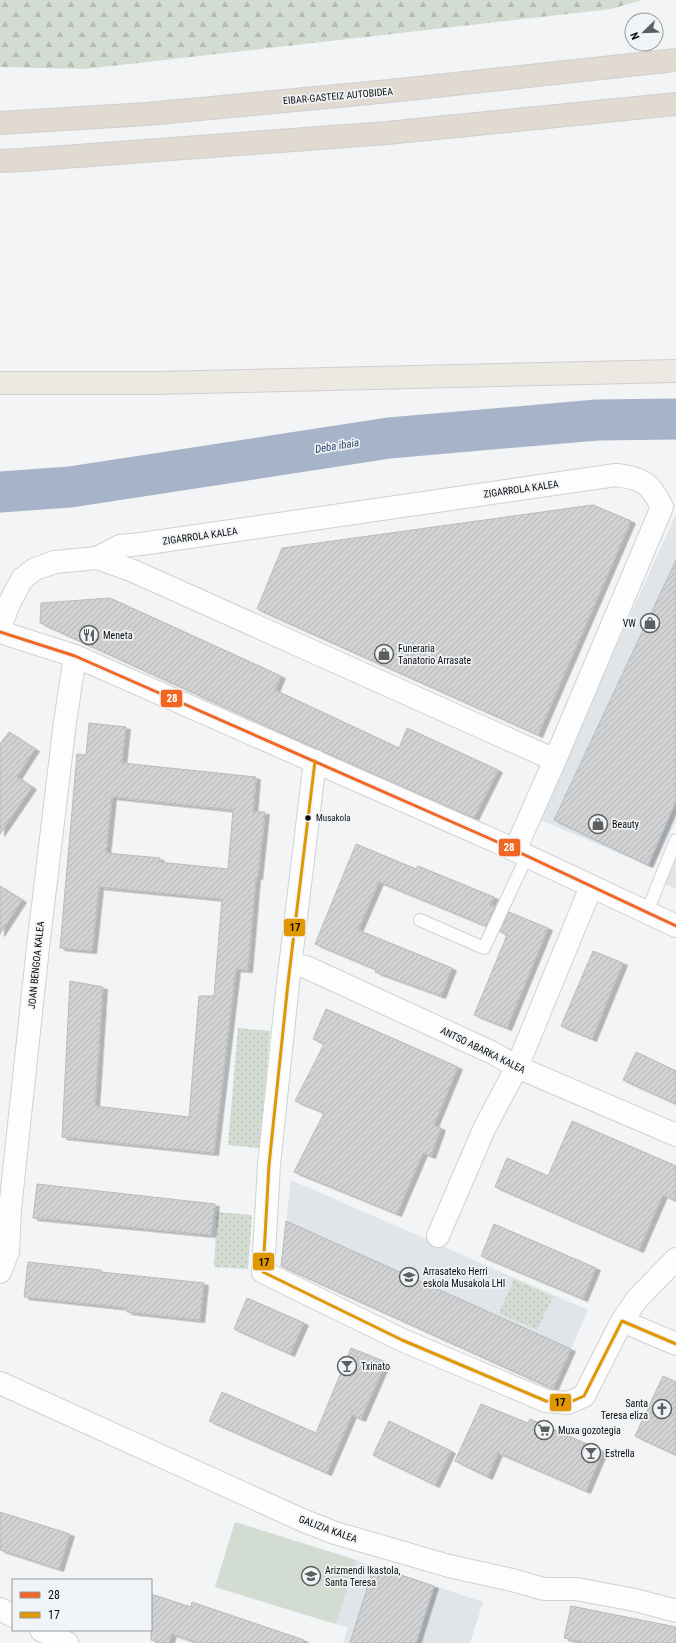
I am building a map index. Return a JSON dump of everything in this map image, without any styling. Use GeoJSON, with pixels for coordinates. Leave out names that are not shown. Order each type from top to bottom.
{"type":"FeatureCollection","features":[{"type":"Feature","properties":{"kind":"highway","name":"EIBAR-GASTEIZ AUTOBIDEA"},"geometry":{"type":"LineString","coordinates":[[0,123],[147,114],[390,91],[676,60]]}},
{"type":"Feature","properties":{"kind":"highway"},"geometry":{"type":"LineString","coordinates":[[0,161],[387,133],[676,104]]}},
{"type":"Feature","properties":{"kind":"main road"},"geometry":{"type":"LineString","coordinates":[[0,383],[154,383],[676,371]]}},
{"type":"Feature","properties":{"kind":"street","name":"ZIGARROLA KALEA"},"geometry":{"type":"LineString","coordinates":[[0,627],[9,604],[22,580],[35,569],[55,562],[97,558],[120,546],[616,475],[646,482],[656,495],[662,508],[555,760],[521,853]]}},
{"type":"Feature","properties":{"kind":"street","name":"ZIGARROLA KALEA"},"geometry":{"type":"LineString","coordinates":[[97,558],[138,573],[555,760]]}},
{"type":"Feature","properties":{"kind":"street"},"geometry":{"type":"LineString","coordinates":[[0,632],[75,656],[521,853],[676,926]]}},
{"type":"Feature","properties":{"kind":"street","name":"JOAN BENGOA KALEA"},"geometry":{"type":"LineString","coordinates":[[0,1272],[8,1252],[6,1185],[38,948],[65,722],[75,656]]}},
{"type":"Feature","properties":{"kind":"street"},"geometry":{"type":"LineString","coordinates":[[315,761],[309,801],[269,1165],[263,1272],[402,1340],[546,1401],[568,1403],[584,1396],[622,1321],[637,1299],[676,1259]]}},
{"type":"Feature","properties":{"kind":"street"},"geometry":{"type":"LineString","coordinates":[[438,1236],[485,1127],[517,1067],[591,887]]}},
{"type":"Feature","properties":{"kind":"street","name":"ANTSO ABARKA KALEA"},"geometry":{"type":"LineString","coordinates":[[292,964],[306,967],[493,1053],[517,1067],[676,1135]]}},
{"type":"Feature","properties":{"kind":"street"},"geometry":{"type":"LineString","coordinates":[[622,1321],[676,1344]]}},
{"type":"Feature","properties":{"kind":"street","name":"GALIZIA KALEA"},"geometry":{"type":"LineString","coordinates":[[0,1383],[302,1520],[335,1533],[449,1566],[512,1580],[544,1589],[576,1589],[635,1600],[676,1611]]}},
{"type":"Feature","properties":{"kind":"street"},"geometry":{"type":"LineString","coordinates":[[0,1609],[12,1615]]}},
{"type":"Feature","properties":{"kind":"street"},"geometry":{"type":"LineString","coordinates":[[43,1631],[67,1643]]}},
{"type":"Feature","properties":{"kind":"lane"},"geometry":{"type":"LineString","coordinates":[[647,912],[672,863],[676,840]]}},
{"type":"Feature","properties":{"kind":"lane"},"geometry":{"type":"LineString","coordinates":[[420,920],[484,948],[521,853]]}},
{"type":"Feature","properties":{"kind":"shaded area"},"geometry":{"type":"Polygon","coordinates":[[[676,514],[676,820],[654,868],[538,819],[676,514]]]}},
{"type":"Feature","properties":{"kind":"shaded area"},"geometry":{"type":"Polygon","coordinates":[[[676,852],[676,889],[663,883],[676,852]]]}},
{"type":"Feature","properties":{"kind":"shaded area","name":"Arrasateko Herri eskola Musakola LHI"},"geometry":{"type":"Polygon","coordinates":[[[291,1180],[588,1310],[553,1390],[281,1266],[291,1180]]]}},
{"type":"Feature","properties":{"kind":"shaded area","name":"Arizmendi Ikastola, Santa Teresa"},"geometry":{"type":"Polygon","coordinates":[[[235,1522],[483,1602],[470,1643],[343,1643],[348,1628],[215,1587],[235,1522]]]}},
{"type":"Feature","properties":{"kind":"green space"},"geometry":{"type":"Polygon","coordinates":[[[0,0],[642,0],[611,9],[85,69],[0,67],[0,0]]]}},
{"type":"Feature","properties":{"kind":"green space"},"geometry":{"type":"Polygon","coordinates":[[[238,1028],[270,1031],[260,1148],[228,1145],[238,1028]]]}},
{"type":"Feature","properties":{"kind":"green space"},"geometry":{"type":"Polygon","coordinates":[[[217,1212],[252,1215],[248,1269],[214,1267],[217,1212]]]}},
{"type":"Feature","properties":{"kind":"green space"},"geometry":{"type":"Polygon","coordinates":[[[514,1279],[553,1297],[537,1330],[499,1313],[514,1279]]]}},
{"type":"Feature","properties":{"kind":"green space"},"geometry":{"type":"Polygon","coordinates":[[[235,1522],[356,1560],[336,1624],[215,1587],[235,1522]]]}},
{"type":"Feature","properties":{"kind":"building"},"geometry":{"type":"Polygon","coordinates":[[[593,505],[631,521],[538,735],[257,609],[282,548],[593,505]]]}},
{"type":"Feature","properties":{"kind":"building"},"geometry":{"type":"Polygon","coordinates":[[[676,560],[676,801],[648,865],[554,820],[676,560]]]}},
{"type":"Feature","properties":{"kind":"building"},"geometry":{"type":"Polygon","coordinates":[[[110,598],[281,676],[275,690],[399,748],[407,728],[498,770],[474,818],[306,744],[40,623],[41,603],[110,598]]]}},
{"type":"Feature","properties":{"kind":"building"},"geometry":{"type":"Polygon","coordinates":[[[89,723],[126,727],[122,763],[256,777],[253,812],[265,812],[258,877],[256,877],[248,970],[236,969],[214,1153],[62,1137],[70,981],[103,987],[95,1106],[189,1117],[199,996],[214,996],[222,899],[99,887],[92,951],[60,948],[77,754],[86,755],[89,723]],[[112,797],[106,853],[160,858],[159,862],[228,869],[233,810],[112,797]]]}},
{"type":"Feature","properties":{"kind":"building"},"geometry":{"type":"Polygon","coordinates":[[[9,732],[35,749],[17,777],[32,787],[0,834],[0,744],[9,732]]]}},
{"type":"Feature","properties":{"kind":"building"},"geometry":{"type":"Polygon","coordinates":[[[356,844],[416,869],[418,866],[494,897],[490,905],[495,907],[486,926],[379,882],[358,930],[452,968],[441,996],[375,972],[377,970],[315,944],[356,844]]]}},
{"type":"Feature","properties":{"kind":"building"},"geometry":{"type":"Polygon","coordinates":[[[0,886],[22,900],[0,934],[0,886]]]}},
{"type":"Feature","properties":{"kind":"building"},"geometry":{"type":"Polygon","coordinates":[[[509,912],[548,928],[507,1028],[474,1015],[507,935],[500,932],[509,912]]]}},
{"type":"Feature","properties":{"kind":"building"},"geometry":{"type":"Polygon","coordinates":[[[593,951],[623,963],[592,1039],[561,1026],[593,951]]]}},
{"type":"Feature","properties":{"kind":"building"},"geometry":{"type":"Polygon","coordinates":[[[326,1009],[458,1067],[434,1125],[441,1128],[431,1156],[423,1153],[397,1214],[294,1172],[324,1113],[295,1101],[324,1044],[313,1039],[326,1009]]]}},
{"type":"Feature","properties":{"kind":"building"},"geometry":{"type":"Polygon","coordinates":[[[636,1052],[676,1071],[676,1104],[623,1080],[636,1052]]]}},
{"type":"Feature","properties":{"kind":"building"},"geometry":{"type":"Polygon","coordinates":[[[572,1121],[676,1166],[676,1201],[663,1195],[639,1250],[495,1187],[507,1158],[548,1176],[572,1121]]]}},
{"type":"Feature","properties":{"kind":"building"},"geometry":{"type":"Polygon","coordinates":[[[37,1184],[215,1204],[211,1235],[33,1218],[37,1184]]]}},
{"type":"Feature","properties":{"kind":"building"},"geometry":{"type":"Polygon","coordinates":[[[286,1221],[571,1349],[553,1389],[281,1266],[286,1221]]]}},
{"type":"Feature","properties":{"kind":"building"},"geometry":{"type":"Polygon","coordinates":[[[494,1224],[596,1268],[583,1299],[481,1256],[494,1224]]]}},
{"type":"Feature","properties":{"kind":"building"},"geometry":{"type":"Polygon","coordinates":[[[28,1262],[101,1270],[101,1272],[204,1283],[200,1320],[127,1312],[127,1308],[24,1297],[28,1262]]]}},
{"type":"Feature","properties":{"kind":"building"},"geometry":{"type":"Polygon","coordinates":[[[247,1298],[304,1323],[290,1354],[234,1329],[247,1298]]]}},
{"type":"Feature","properties":{"kind":"building"},"geometry":{"type":"Polygon","coordinates":[[[351,1348],[386,1362],[361,1419],[352,1415],[327,1473],[209,1421],[222,1392],[316,1433],[351,1348]]]}},
{"type":"Feature","properties":{"kind":"building","name":"Santa Teresa eliza"},"geometry":{"type":"Polygon","coordinates":[[[663,1376],[676,1382],[676,1455],[635,1436],[663,1376]]]}},
{"type":"Feature","properties":{"kind":"building"},"geometry":{"type":"Polygon","coordinates":[[[481,1404],[528,1423],[530,1419],[603,1451],[586,1491],[498,1453],[488,1477],[455,1461],[481,1404]]]}},
{"type":"Feature","properties":{"kind":"building"},"geometry":{"type":"Polygon","coordinates":[[[389,1421],[451,1451],[435,1485],[373,1455],[389,1421]]]}},
{"type":"Feature","properties":{"kind":"building"},"geometry":{"type":"Polygon","coordinates":[[[0,1512],[70,1534],[59,1569],[0,1550],[0,1512]]]}},
{"type":"Feature","properties":{"kind":"building"},"geometry":{"type":"Polygon","coordinates":[[[374,1566],[434,1586],[416,1643],[350,1643],[374,1566]]]}},
{"type":"Feature","properties":{"kind":"building"},"geometry":{"type":"Polygon","coordinates":[[[152,1594],[191,1607],[192,1602],[304,1640],[303,1643],[198,1643],[172,1634],[169,1643],[151,1640],[152,1594]]]}},
{"type":"Feature","properties":{"kind":"building"},"geometry":{"type":"Polygon","coordinates":[[[571,1606],[676,1627],[676,1643],[586,1643],[564,1638],[571,1606]]]}},
{"type":"Feature","properties":{"kind":"waterway","name":"Deba ibaia"},"geometry":{"type":"LineString","coordinates":[[0,492],[70,487],[389,438],[597,420],[676,419]]}},
{"type":"Feature","properties":{"kind":"transit line","name":"28"},"geometry":{"type":"LineString","coordinates":[[0,632],[75,656],[493,840],[676,926]]}},
{"type":"Feature","properties":{"kind":"transit line","name":"17"},"geometry":{"type":"LineString","coordinates":[[315,761],[288,983],[269,1165],[263,1272],[402,1340],[546,1401],[568,1403],[584,1396],[622,1321],[676,1344]]}},
{"type":"Feature","properties":{"kind":"place","name":"VW"},"geometry":{"type":"Point","coordinates":[650,623]}},
{"type":"Feature","properties":{"kind":"place","name":"Meneta"},"geometry":{"type":"Point","coordinates":[89,635]}},
{"type":"Feature","properties":{"kind":"place","name":"Funeraria Tanatorio Arrasate"},"geometry":{"type":"Point","coordinates":[384,654]}},
{"type":"Feature","properties":{"kind":"place","name":"Musakola"},"geometry":{"type":"Point","coordinates":[308,818]}},
{"type":"Feature","properties":{"kind":"place","name":"Beauty"},"geometry":{"type":"Point","coordinates":[598,824]}},
{"type":"Feature","properties":{"kind":"place","name":"Arrasateko Herri eskola Musakola LHI"},"geometry":{"type":"Point","coordinates":[409,1277]}},
{"type":"Feature","properties":{"kind":"place","name":"Txinato"},"geometry":{"type":"Point","coordinates":[347,1366]}},
{"type":"Feature","properties":{"kind":"place","name":"Santa Teresa eliza"},"geometry":{"type":"Point","coordinates":[662,1409]}},
{"type":"Feature","properties":{"kind":"place","name":"Muxa gozotegia"},"geometry":{"type":"Point","coordinates":[544,1430]}},
{"type":"Feature","properties":{"kind":"place","name":"Estrella"},"geometry":{"type":"Point","coordinates":[591,1453]}},
{"type":"Feature","properties":{"kind":"place","name":"Arizmendi Ikastola, Santa Teresa"},"geometry":{"type":"Point","coordinates":[311,1576]}}]}
